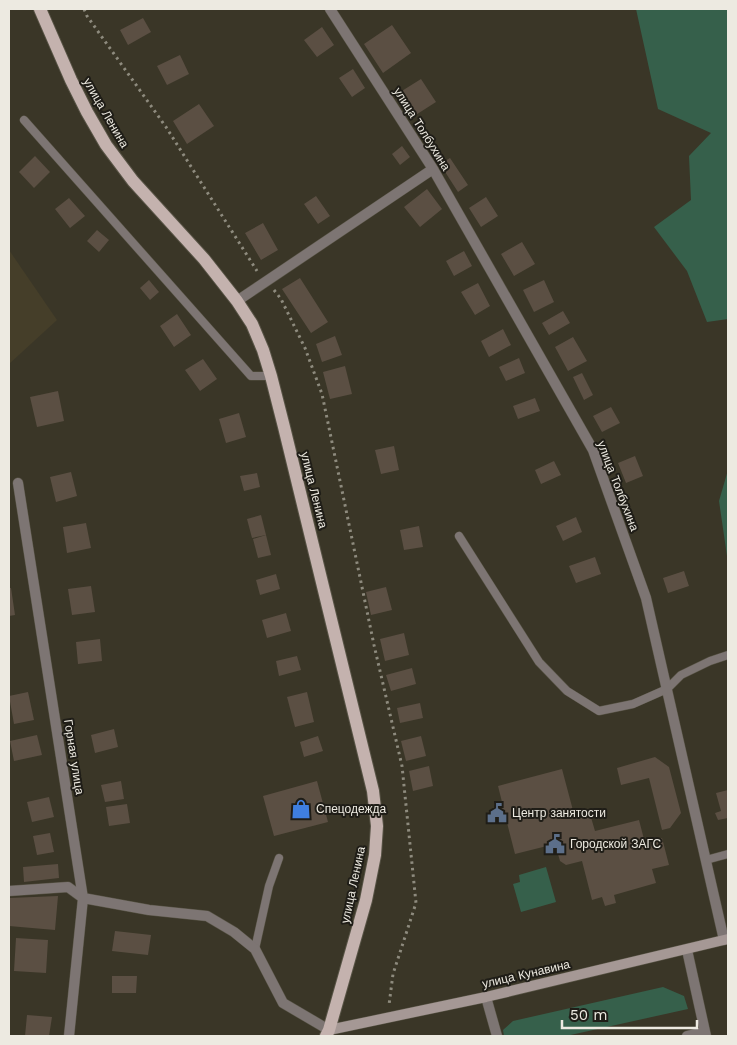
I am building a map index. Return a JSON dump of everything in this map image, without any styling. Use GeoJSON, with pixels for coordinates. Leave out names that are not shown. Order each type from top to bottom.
{"type":"FeatureCollection","features":[{"type":"Feature","properties":{"kind":"main road","name":"улица Ленина"},"geometry":{"type":"LineString","coordinates":[[40,9],[71,80],[106,145],[133,181],[204,259],[237,301],[252,324],[271,376],[373,791],[377,826],[375,855],[366,900],[328,1033]]}},
{"type":"Feature","properties":{"kind":"main road","name":"улица Кунавина"},"geometry":{"type":"LineString","coordinates":[[328,1033],[726,940]]}},
{"type":"Feature","properties":{"kind":"street","name":"улица Толбухина"},"geometry":{"type":"LineString","coordinates":[[330,9],[433,169],[593,450],[646,598],[726,940]]}},
{"type":"Feature","properties":{"kind":"street"},"geometry":{"type":"LineString","coordinates":[[237,301],[433,169]]}},
{"type":"Feature","properties":{"kind":"street","name":"Горная улица"},"geometry":{"type":"LineString","coordinates":[[18,483],[83,898],[69,1036]]}},
{"type":"Feature","properties":{"kind":"street"},"geometry":{"type":"LineString","coordinates":[[9,891],[68,887],[83,898],[148,910],[207,916],[234,932],[255,949],[283,1004],[328,1033]]}},
{"type":"Feature","properties":{"kind":"lane"},"geometry":{"type":"LineString","coordinates":[[24,120],[251,376],[271,376]]}},
{"type":"Feature","properties":{"kind":"lane"},"geometry":{"type":"LineString","coordinates":[[459,536],[539,662],[567,691],[600,710],[633,704],[667,689],[682,675],[728,654]]}},
{"type":"Feature","properties":{"kind":"lane"},"geometry":{"type":"LineString","coordinates":[[706,860],[728,854]]}},
{"type":"Feature","properties":{"kind":"lane"},"geometry":{"type":"LineString","coordinates":[[255,949],[269,886],[278,858]]}},
{"type":"Feature","properties":{"kind":"lane"},"geometry":{"type":"LineString","coordinates":[[686,950],[706,1034],[686,1036]]}},
{"type":"Feature","properties":{"kind":"lane"},"geometry":{"type":"LineString","coordinates":[[486,997],[496,1036]]}},
{"type":"Feature","properties":{"kind":"shaded area"},"geometry":{"type":"Polygon","coordinates":[[[9,250],[57,320],[9,364],[9,250]]]}},
{"type":"Feature","properties":{"kind":"green space"},"geometry":{"type":"Polygon","coordinates":[[[636,9],[728,9],[728,319],[707,322],[687,271],[654,227],[691,200],[689,156],[711,133],[658,109],[636,9]]]}},
{"type":"Feature","properties":{"kind":"green space"},"geometry":{"type":"Polygon","coordinates":[[[728,470],[728,556],[727,556],[719,501],[728,470]]]}},
{"type":"Feature","properties":{"kind":"green space"},"geometry":{"type":"Polygon","coordinates":[[[546,867],[556,902],[521,912],[513,884],[520,882],[519,875],[546,867]]]}},
{"type":"Feature","properties":{"kind":"green space"},"geometry":{"type":"Polygon","coordinates":[[[663,987],[684,996],[688,1009],[566,1036],[504,1036],[503,1030],[513,1021],[663,987]]]}},
{"type":"Feature","properties":{"kind":"building"},"geometry":{"type":"Polygon","coordinates":[[[143,18],[151,32],[128,45],[120,30],[143,18]]]}},
{"type":"Feature","properties":{"kind":"building"},"geometry":{"type":"Polygon","coordinates":[[[392,25],[411,53],[383,73],[364,44],[392,25]]]}},
{"type":"Feature","properties":{"kind":"building"},"geometry":{"type":"Polygon","coordinates":[[[322,27],[334,45],[317,57],[304,40],[322,27]]]}},
{"type":"Feature","properties":{"kind":"building"},"geometry":{"type":"Polygon","coordinates":[[[180,55],[189,74],[167,85],[157,66],[180,55]]]}},
{"type":"Feature","properties":{"kind":"building"},"geometry":{"type":"Polygon","coordinates":[[[353,69],[365,88],[352,97],[339,78],[353,69]]]}},
{"type":"Feature","properties":{"kind":"building"},"geometry":{"type":"Polygon","coordinates":[[[421,79],[436,102],[411,118],[397,94],[421,79]]]}},
{"type":"Feature","properties":{"kind":"building"},"geometry":{"type":"Polygon","coordinates":[[[199,104],[214,126],[187,144],[173,121],[199,104]]]}},
{"type":"Feature","properties":{"kind":"building"},"geometry":{"type":"Polygon","coordinates":[[[402,146],[410,157],[400,165],[392,154],[402,146]]]}},
{"type":"Feature","properties":{"kind":"building"},"geometry":{"type":"Polygon","coordinates":[[[35,156],[50,172],[34,188],[19,172],[35,156]]]}},
{"type":"Feature","properties":{"kind":"building"},"geometry":{"type":"Polygon","coordinates":[[[450,158],[468,185],[458,192],[440,164],[450,158]]]}},
{"type":"Feature","properties":{"kind":"building"},"geometry":{"type":"Polygon","coordinates":[[[427,189],[442,209],[420,227],[404,207],[427,189]]]}},
{"type":"Feature","properties":{"kind":"building"},"geometry":{"type":"Polygon","coordinates":[[[316,196],[330,216],[318,224],[304,204],[316,196]]]}},
{"type":"Feature","properties":{"kind":"building"},"geometry":{"type":"Polygon","coordinates":[[[486,197],[498,216],[481,227],[469,208],[486,197]]]}},
{"type":"Feature","properties":{"kind":"building"},"geometry":{"type":"Polygon","coordinates":[[[69,198],[85,216],[70,228],[55,209],[69,198]]]}},
{"type":"Feature","properties":{"kind":"building"},"geometry":{"type":"Polygon","coordinates":[[[263,223],[278,250],[261,260],[245,233],[263,223]]]}},
{"type":"Feature","properties":{"kind":"building"},"geometry":{"type":"Polygon","coordinates":[[[97,230],[109,240],[99,252],[87,241],[97,230]]]}},
{"type":"Feature","properties":{"kind":"building"},"geometry":{"type":"Polygon","coordinates":[[[522,242],[535,264],[514,276],[501,254],[522,242]]]}},
{"type":"Feature","properties":{"kind":"building"},"geometry":{"type":"Polygon","coordinates":[[[464,251],[472,266],[454,276],[446,261],[464,251]]]}},
{"type":"Feature","properties":{"kind":"building"},"geometry":{"type":"Polygon","coordinates":[[[300,278],[328,322],[311,333],[282,289],[300,278]]]}},
{"type":"Feature","properties":{"kind":"building"},"geometry":{"type":"Polygon","coordinates":[[[149,280],[159,292],[150,300],[140,288],[149,280]]]}},
{"type":"Feature","properties":{"kind":"building"},"geometry":{"type":"Polygon","coordinates":[[[544,280],[554,302],[534,312],[523,290],[544,280]]]}},
{"type":"Feature","properties":{"kind":"building"},"geometry":{"type":"Polygon","coordinates":[[[478,283],[490,306],[475,315],[461,292],[478,283]]]}},
{"type":"Feature","properties":{"kind":"building"},"geometry":{"type":"Polygon","coordinates":[[[563,311],[570,323],[549,335],[542,323],[563,311]]]}},
{"type":"Feature","properties":{"kind":"building"},"geometry":{"type":"Polygon","coordinates":[[[177,314],[191,335],[174,347],[160,326],[177,314]]]}},
{"type":"Feature","properties":{"kind":"building"},"geometry":{"type":"Polygon","coordinates":[[[503,329],[511,345],[489,357],[481,341],[503,329]]]}},
{"type":"Feature","properties":{"kind":"building"},"geometry":{"type":"Polygon","coordinates":[[[335,336],[342,355],[322,362],[316,344],[335,336]]]}},
{"type":"Feature","properties":{"kind":"building"},"geometry":{"type":"Polygon","coordinates":[[[573,337],[587,361],[568,371],[555,347],[573,337]]]}},
{"type":"Feature","properties":{"kind":"building"},"geometry":{"type":"Polygon","coordinates":[[[519,358],[525,373],[506,381],[499,367],[519,358]]]}},
{"type":"Feature","properties":{"kind":"building"},"geometry":{"type":"Polygon","coordinates":[[[203,359],[217,379],[200,391],[185,370],[203,359]]]}},
{"type":"Feature","properties":{"kind":"building"},"geometry":{"type":"Polygon","coordinates":[[[345,366],[352,394],[330,399],[323,372],[345,366]]]}},
{"type":"Feature","properties":{"kind":"building"},"geometry":{"type":"Polygon","coordinates":[[[582,373],[593,395],[584,400],[573,377],[582,373]]]}},
{"type":"Feature","properties":{"kind":"building"},"geometry":{"type":"Polygon","coordinates":[[[58,391],[64,421],[37,427],[30,397],[58,391]]]}},
{"type":"Feature","properties":{"kind":"building"},"geometry":{"type":"Polygon","coordinates":[[[535,398],[540,411],[518,419],[513,406],[535,398]]]}},
{"type":"Feature","properties":{"kind":"building"},"geometry":{"type":"Polygon","coordinates":[[[611,407],[620,423],[602,432],[593,416],[611,407]]]}},
{"type":"Feature","properties":{"kind":"building"},"geometry":{"type":"Polygon","coordinates":[[[239,413],[246,437],[226,443],[219,419],[239,413]]]}},
{"type":"Feature","properties":{"kind":"building"},"geometry":{"type":"Polygon","coordinates":[[[394,446],[399,470],[381,474],[375,450],[394,446]]]}},
{"type":"Feature","properties":{"kind":"building"},"geometry":{"type":"Polygon","coordinates":[[[635,456],[643,476],[626,483],[618,463],[635,456]]]}},
{"type":"Feature","properties":{"kind":"building"},"geometry":{"type":"Polygon","coordinates":[[[554,461],[561,475],[541,484],[535,470],[554,461]]]}},
{"type":"Feature","properties":{"kind":"building"},"geometry":{"type":"Polygon","coordinates":[[[71,472],[77,496],[56,502],[50,477],[71,472]]]}},
{"type":"Feature","properties":{"kind":"building"},"geometry":{"type":"Polygon","coordinates":[[[257,473],[260,487],[244,491],[240,476],[257,473]]]}},
{"type":"Feature","properties":{"kind":"building"},"geometry":{"type":"Polygon","coordinates":[[[261,515],[266,535],[252,538],[247,519],[261,515]]]}},
{"type":"Feature","properties":{"kind":"building"},"geometry":{"type":"Polygon","coordinates":[[[576,517],[582,532],[563,541],[556,526],[576,517]]]}},
{"type":"Feature","properties":{"kind":"building"},"geometry":{"type":"Polygon","coordinates":[[[86,523],[91,548],[67,553],[63,527],[86,523]]]}},
{"type":"Feature","properties":{"kind":"building"},"geometry":{"type":"Polygon","coordinates":[[[419,526],[423,547],[404,550],[400,530],[419,526]]]}},
{"type":"Feature","properties":{"kind":"building"},"geometry":{"type":"Polygon","coordinates":[[[266,535],[271,555],[258,558],[253,539],[266,535]]]}},
{"type":"Feature","properties":{"kind":"building"},"geometry":{"type":"Polygon","coordinates":[[[595,557],[601,574],[576,583],[569,566],[595,557]]]}},
{"type":"Feature","properties":{"kind":"building"},"geometry":{"type":"Polygon","coordinates":[[[684,571],[689,586],[668,593],[663,578],[684,571]]]}},
{"type":"Feature","properties":{"kind":"building"},"geometry":{"type":"Polygon","coordinates":[[[276,574],[280,589],[260,595],[256,580],[276,574]]]}},
{"type":"Feature","properties":{"kind":"building"},"geometry":{"type":"Polygon","coordinates":[[[91,586],[95,612],[72,615],[68,589],[91,586]]]}},
{"type":"Feature","properties":{"kind":"building"},"geometry":{"type":"Polygon","coordinates":[[[386,587],[392,610],[371,615],[366,592],[386,587]]]}},
{"type":"Feature","properties":{"kind":"building"},"geometry":{"type":"Polygon","coordinates":[[[9,588],[11,588],[15,615],[9,616],[9,588]]]}},
{"type":"Feature","properties":{"kind":"building"},"geometry":{"type":"Polygon","coordinates":[[[286,613],[291,631],[267,638],[262,620],[286,613]]]}},
{"type":"Feature","properties":{"kind":"building"},"geometry":{"type":"Polygon","coordinates":[[[404,633],[409,655],[385,661],[380,639],[404,633]]]}},
{"type":"Feature","properties":{"kind":"building"},"geometry":{"type":"Polygon","coordinates":[[[100,639],[102,661],[78,664],[76,642],[100,639]]]}},
{"type":"Feature","properties":{"kind":"building"},"geometry":{"type":"Polygon","coordinates":[[[297,656],[301,670],[279,676],[276,661],[297,656]]]}},
{"type":"Feature","properties":{"kind":"building"},"geometry":{"type":"Polygon","coordinates":[[[412,668],[416,684],[391,691],[386,675],[412,668]]]}},
{"type":"Feature","properties":{"kind":"building"},"geometry":{"type":"Polygon","coordinates":[[[28,692],[34,720],[14,724],[9,696],[28,692]]]}},
{"type":"Feature","properties":{"kind":"building"},"geometry":{"type":"Polygon","coordinates":[[[307,692],[314,722],[295,727],[287,697],[307,692]]]}},
{"type":"Feature","properties":{"kind":"building"},"geometry":{"type":"Polygon","coordinates":[[[420,703],[423,718],[400,723],[397,708],[420,703]]]}},
{"type":"Feature","properties":{"kind":"building"},"geometry":{"type":"Polygon","coordinates":[[[114,729],[118,747],[95,753],[91,735],[114,729]]]}},
{"type":"Feature","properties":{"kind":"building"},"geometry":{"type":"Polygon","coordinates":[[[37,735],[42,755],[14,761],[10,741],[37,735]]]}},
{"type":"Feature","properties":{"kind":"building"},"geometry":{"type":"Polygon","coordinates":[[[318,736],[323,751],[304,757],[300,742],[318,736]]]}},
{"type":"Feature","properties":{"kind":"building"},"geometry":{"type":"Polygon","coordinates":[[[421,736],[426,756],[406,761],[401,741],[421,736]]]}},
{"type":"Feature","properties":{"kind":"building"},"geometry":{"type":"Polygon","coordinates":[[[655,757],[669,767],[681,813],[670,828],[662,830],[649,778],[621,785],[617,768],[655,757]]]}},
{"type":"Feature","properties":{"kind":"building"},"geometry":{"type":"Polygon","coordinates":[[[429,766],[433,786],[413,791],[409,771],[429,766]]]}},
{"type":"Feature","properties":{"kind":"building"},"geometry":{"type":"Polygon","coordinates":[[[562,769],[575,818],[590,814],[595,831],[639,820],[645,843],[662,838],[669,865],[652,869],[656,883],[614,895],[616,903],[605,906],[602,897],[592,900],[582,861],[566,865],[560,861],[555,844],[515,854],[504,811],[497,813],[494,804],[502,802],[498,786],[562,769]]]}},
{"type":"Feature","properties":{"kind":"building"},"geometry":{"type":"Polygon","coordinates":[[[121,781],[124,799],[105,802],[101,785],[121,781]]]}},
{"type":"Feature","properties":{"kind":"building"},"geometry":{"type":"Polygon","coordinates":[[[317,781],[328,822],[274,836],[263,796],[317,781]]]}},
{"type":"Feature","properties":{"kind":"building"},"geometry":{"type":"Polygon","coordinates":[[[728,790],[728,818],[718,820],[715,813],[721,811],[716,793],[728,790]]]}},
{"type":"Feature","properties":{"kind":"building"},"geometry":{"type":"Polygon","coordinates":[[[49,797],[54,817],[32,822],[27,802],[49,797]]]}},
{"type":"Feature","properties":{"kind":"building"},"geometry":{"type":"Polygon","coordinates":[[[127,804],[130,823],[109,826],[106,807],[127,804]]]}},
{"type":"Feature","properties":{"kind":"building"},"geometry":{"type":"Polygon","coordinates":[[[50,833],[54,852],[37,855],[33,836],[50,833]]]}},
{"type":"Feature","properties":{"kind":"building"},"geometry":{"type":"Polygon","coordinates":[[[58,864],[59,878],[24,882],[23,867],[58,864]]]}},
{"type":"Feature","properties":{"kind":"building"},"geometry":{"type":"Polygon","coordinates":[[[58,896],[55,930],[9,926],[9,898],[58,896]]]}},
{"type":"Feature","properties":{"kind":"building"},"geometry":{"type":"Polygon","coordinates":[[[115,931],[151,935],[148,955],[112,951],[115,931]]]}},
{"type":"Feature","properties":{"kind":"building"},"geometry":{"type":"Polygon","coordinates":[[[16,938],[48,940],[46,973],[14,971],[16,938]]]}},
{"type":"Feature","properties":{"kind":"building"},"geometry":{"type":"Polygon","coordinates":[[[112,976],[137,976],[136,993],[112,993],[112,976]]]}},
{"type":"Feature","properties":{"kind":"building"},"geometry":{"type":"Polygon","coordinates":[[[27,1015],[52,1017],[49,1036],[25,1036],[27,1015]]]}},
{"type":"Feature","properties":{"kind":"place","name":"Спецодежда"},"geometry":{"type":"Point","coordinates":[301,809]}},
{"type":"Feature","properties":{"kind":"place","name":"Центр занятости"},"geometry":{"type":"Point","coordinates":[497,813]}},
{"type":"Feature","properties":{"kind":"place","name":"Городской ЗАГС"},"geometry":{"type":"Point","coordinates":[555,844]}}]}
